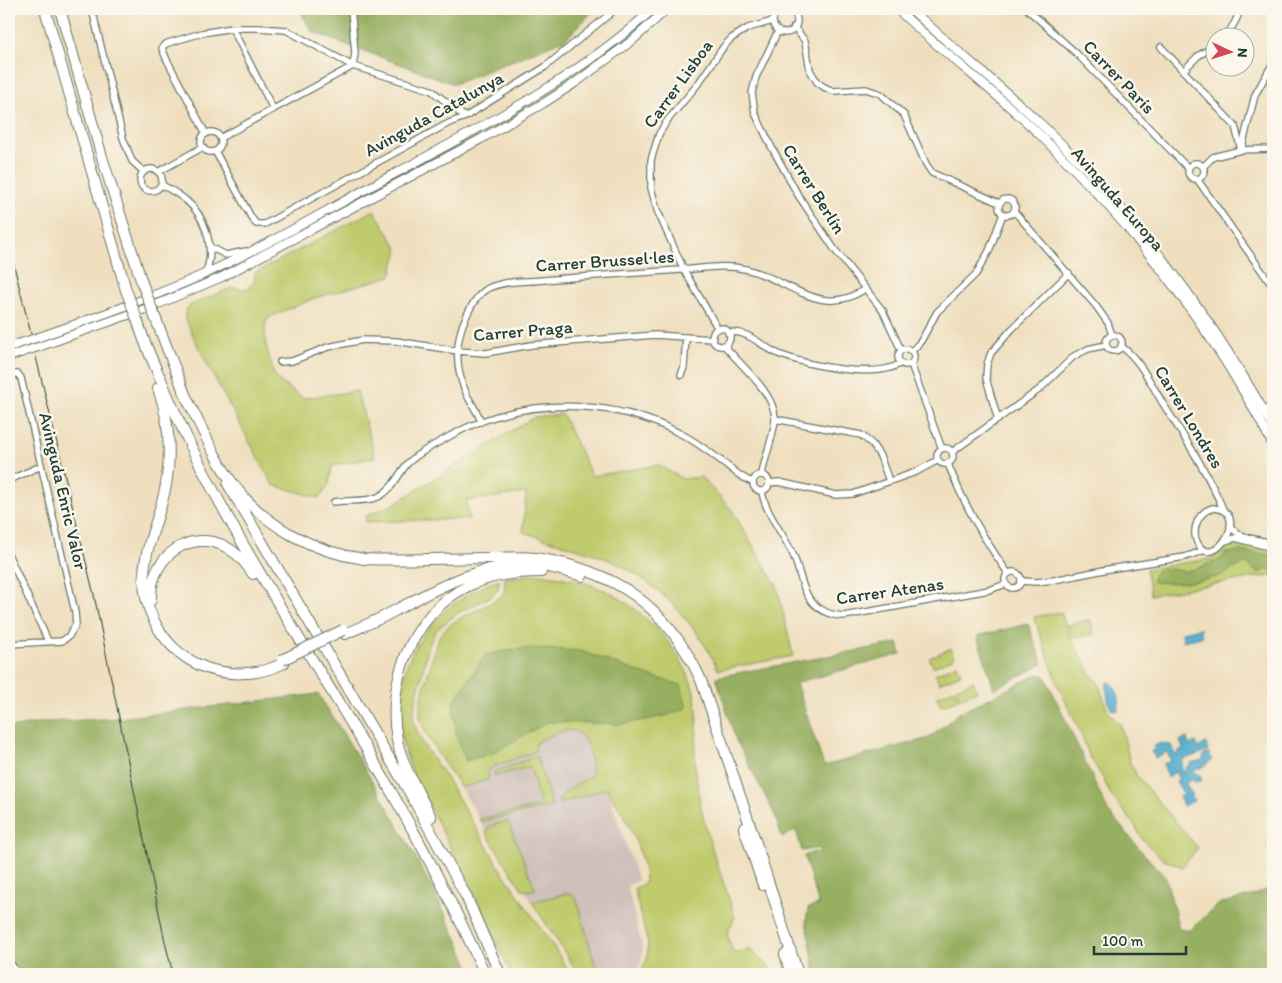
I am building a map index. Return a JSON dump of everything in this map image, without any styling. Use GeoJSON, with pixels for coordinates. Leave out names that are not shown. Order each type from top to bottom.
{"type":"FeatureCollection","features":[{"type":"Feature","properties":{"kind":"highway"},"geometry":{"type":"LineString","coordinates":[[45,9],[126,290],[138,322],[149,366],[164,409],[169,445],[166,485],[144,568],[144,592],[153,620],[168,642],[192,662],[211,670],[248,673],[271,668],[434,585],[465,572],[497,564],[546,561]]}},
{"type":"Feature","properties":{"kind":"highway"},"geometry":{"type":"LineString","coordinates":[[60,9],[104,166],[142,283],[183,391],[234,497],[411,795],[466,896],[500,974]]}},
{"type":"Feature","properties":{"kind":"highway"},"geometry":{"type":"LineString","coordinates":[[143,338],[202,471],[239,539],[392,791],[439,877],[486,974]]}},
{"type":"Feature","properties":{"kind":"highway"},"geometry":{"type":"LineString","coordinates":[[183,391],[220,463],[237,488],[275,524],[292,536],[312,546],[341,556],[364,559],[528,558],[546,561],[598,574],[636,596],[656,613],[676,635],[701,680],[798,974]]}},
{"type":"Feature","properties":{"kind":"highway"},"geometry":{"type":"LineString","coordinates":[[274,597],[235,553],[219,545],[204,542],[180,547],[168,555],[155,572],[150,588],[151,604],[159,624],[170,639],[192,657],[213,666],[234,670],[258,668],[283,661]]}},
{"type":"Feature","properties":{"kind":"highway"},"geometry":{"type":"LineString","coordinates":[[344,632],[383,617],[447,584],[485,570],[527,565],[545,566],[589,578],[615,589],[631,600],[662,627],[690,667],[702,695],[791,974]]}},
{"type":"Feature","properties":{"kind":"highway"},"geometry":{"type":"LineString","coordinates":[[505,974],[482,922],[405,765],[396,731],[396,692],[400,672],[413,639],[432,614],[455,594],[474,583],[499,576],[522,572],[559,571]]}},
{"type":"Feature","properties":{"kind":"highway"},"geometry":{"type":"LineString","coordinates":[[9,964],[16,974]]}},
{"type":"Feature","properties":{"kind":"main road"},"geometry":{"type":"LineString","coordinates":[[9,347],[156,294],[205,274],[253,250],[542,93],[601,52],[653,9]]}},
{"type":"Feature","properties":{"kind":"main road"},"geometry":{"type":"LineString","coordinates":[[9,357],[156,305],[222,277],[538,107],[575,83],[633,40],[667,9]]}},
{"type":"Feature","properties":{"kind":"main road","name":"Avinguda Europa"},"geometry":{"type":"LineString","coordinates":[[898,9],[916,27],[1025,120],[1092,188],[1170,282],[1230,370],[1273,445]]}},
{"type":"Feature","properties":{"kind":"main road","name":"Avinguda Europa"},"geometry":{"type":"LineString","coordinates":[[911,9],[1031,114],[1098,182],[1161,257],[1221,339],[1273,427]]}},
{"type":"Feature","properties":{"kind":"main road"},"geometry":{"type":"LineString","coordinates":[[1025,120],[1031,114]]}},
{"type":"Feature","properties":{"kind":"street"},"geometry":{"type":"LineString","coordinates":[[92,9],[123,138],[132,160],[144,172]]}},
{"type":"Feature","properties":{"kind":"street"},"geometry":{"type":"LineString","coordinates":[[351,9],[355,53],[353,66]]}},
{"type":"Feature","properties":{"kind":"street"},"geometry":{"type":"LineString","coordinates":[[377,9],[394,12],[406,9]]}},
{"type":"Feature","properties":{"kind":"street","name":"Avinguda Catalunya"},"geometry":{"type":"LineString","coordinates":[[215,151],[251,217],[256,224],[265,224],[449,123],[465,117],[545,67],[616,9]]}},
{"type":"Feature","properties":{"kind":"street"},"geometry":{"type":"LineString","coordinates":[[784,9],[794,14],[796,21],[794,28],[788,32],[778,31],[774,27],[773,21],[777,12],[784,9]]}},
{"type":"Feature","properties":{"kind":"street","name":"Carrer París"},"geometry":{"type":"LineString","coordinates":[[1027,9],[1076,53],[1188,168]]}},
{"type":"Feature","properties":{"kind":"street"},"geometry":{"type":"LineString","coordinates":[[1231,28],[1241,9]]}},
{"type":"Feature","properties":{"kind":"street","name":"Carrer Lisboa"},"geometry":{"type":"LineString","coordinates":[[718,329],[684,270],[653,198],[650,169],[655,142],[667,121],[698,84],[724,46],[732,38],[748,28],[773,21]]}},
{"type":"Feature","properties":{"kind":"street"},"geometry":{"type":"LineString","coordinates":[[232,28],[273,108]]}},
{"type":"Feature","properties":{"kind":"street"},"geometry":{"type":"LineString","coordinates":[[206,134],[163,52],[164,45],[202,33],[232,28],[286,30],[353,66],[431,90],[465,117]]}},
{"type":"Feature","properties":{"kind":"street"},"geometry":{"type":"LineString","coordinates":[[794,28],[805,41],[810,70],[820,85],[838,92],[866,89],[881,94],[904,115],[932,173],[999,203]]}},
{"type":"Feature","properties":{"kind":"street","name":"Carrer Berlín"},"geometry":{"type":"LineString","coordinates":[[778,31],[756,77],[752,93],[755,113],[770,146],[798,195],[835,250],[886,316],[901,350]]}},
{"type":"Feature","properties":{"kind":"street"},"geometry":{"type":"LineString","coordinates":[[1161,47],[1235,126],[1241,150]]}},
{"type":"Feature","properties":{"kind":"street"},"geometry":{"type":"LineString","coordinates":[[1183,71],[1204,52]]}},
{"type":"Feature","properties":{"kind":"street"},"geometry":{"type":"LineString","coordinates":[[1241,150],[1255,95],[1273,63]]}},
{"type":"Feature","properties":{"kind":"street"},"geometry":{"type":"LineString","coordinates":[[220,138],[353,66]]}},
{"type":"Feature","properties":{"kind":"street"},"geometry":{"type":"LineString","coordinates":[[213,132],[220,138],[220,145],[215,151],[208,151],[203,147],[202,138],[206,134],[213,132]]}},
{"type":"Feature","properties":{"kind":"street"},"geometry":{"type":"LineString","coordinates":[[158,172],[203,147]]}},
{"type":"Feature","properties":{"kind":"street"},"geometry":{"type":"LineString","coordinates":[[1197,179],[1203,174],[1203,167],[1213,157],[1241,150],[1273,148]]}},
{"type":"Feature","properties":{"kind":"street"},"geometry":{"type":"LineString","coordinates":[[1203,167],[1196,162],[1191,164],[1188,168],[1190,176],[1197,179],[1273,287]]}},
{"type":"Feature","properties":{"kind":"street"},"geometry":{"type":"LineString","coordinates":[[151,169],[158,172],[162,177],[162,185],[157,190],[146,190],[140,181],[144,172],[151,169]]}},
{"type":"Feature","properties":{"kind":"street"},"geometry":{"type":"LineString","coordinates":[[162,185],[182,196],[195,209],[204,226],[211,258],[205,274]]}},
{"type":"Feature","properties":{"kind":"street"},"geometry":{"type":"LineString","coordinates":[[999,203],[1005,198],[1010,199],[1014,203],[1014,211],[1069,273],[1102,315],[1112,335],[1120,337],[1121,346],[1114,351],[1106,345],[1106,340],[1112,335]]}},
{"type":"Feature","properties":{"kind":"street"},"geometry":{"type":"LineString","coordinates":[[999,203],[999,210],[1003,214],[1010,215],[1014,211]]}},
{"type":"Feature","properties":{"kind":"street"},"geometry":{"type":"LineString","coordinates":[[912,351],[921,341],[937,312],[976,274],[989,251],[1003,214]]}},
{"type":"Feature","properties":{"kind":"street"},"geometry":{"type":"LineString","coordinates":[[210,247],[226,255],[253,250]]}},
{"type":"Feature","properties":{"kind":"street","name":"Carrer Brussel·les"},"geometry":{"type":"LineString","coordinates":[[481,422],[461,380],[458,351],[467,314],[479,296],[492,287],[580,277],[728,267],[743,268],[764,275],[805,295],[832,301],[848,299],[865,289]]}},
{"type":"Feature","properties":{"kind":"street"},"geometry":{"type":"LineString","coordinates":[[998,420],[986,378],[990,353],[1069,273]]}},
{"type":"Feature","properties":{"kind":"street"},"geometry":{"type":"LineString","coordinates":[[718,329],[723,329],[728,333],[729,340],[724,345],[717,345],[713,339],[714,332],[718,329]]}},
{"type":"Feature","properties":{"kind":"street"},"geometry":{"type":"LineString","coordinates":[[728,333],[733,332],[746,335],[780,354],[830,368],[881,371],[901,363],[904,365],[911,364],[915,358],[912,351],[906,348],[901,350],[898,357],[901,363]]}},
{"type":"Feature","properties":{"kind":"street","name":"Carrer Praga"},"geometry":{"type":"LineString","coordinates":[[280,362],[292,361],[321,349],[363,340],[396,341],[458,351],[486,353],[531,345],[656,334],[713,339]]}},
{"type":"Feature","properties":{"kind":"street"},"geometry":{"type":"LineString","coordinates":[[681,375],[684,367],[686,337]]}},
{"type":"Feature","properties":{"kind":"street"},"geometry":{"type":"LineString","coordinates":[[724,345],[764,391],[773,409],[775,419],[762,475]]}},
{"type":"Feature","properties":{"kind":"street"},"geometry":{"type":"LineString","coordinates":[[952,452],[1048,382],[1068,360],[1078,353],[1106,345]]}},
{"type":"Feature","properties":{"kind":"street","name":"Carrer Londres"},"geometry":{"type":"LineString","coordinates":[[1121,346],[1138,363],[1174,419],[1207,475],[1223,510]]}},
{"type":"Feature","properties":{"kind":"street"},"geometry":{"type":"LineString","coordinates":[[911,364],[942,449]]}},
{"type":"Feature","properties":{"kind":"street","name":"Avinguda Enric Valor"},"geometry":{"type":"LineString","coordinates":[[9,374],[18,374],[21,378],[75,612],[76,624],[69,636],[62,641],[48,641]]}},
{"type":"Feature","properties":{"kind":"street"},"geometry":{"type":"LineString","coordinates":[[334,502],[360,501],[379,496],[390,488],[412,460],[451,436],[481,422],[518,411],[564,405],[601,408],[656,422],[683,435],[740,476],[752,482],[755,490],[762,492],[769,483]]}},
{"type":"Feature","properties":{"kind":"street"},"geometry":{"type":"LineString","coordinates":[[775,419],[861,435],[876,449],[889,481]]}},
{"type":"Feature","properties":{"kind":"street"},"geometry":{"type":"LineString","coordinates":[[948,448],[952,452],[953,460],[948,464],[942,464],[938,460],[937,455],[942,449],[948,448]]}},
{"type":"Feature","properties":{"kind":"street"},"geometry":{"type":"LineString","coordinates":[[769,483],[779,482],[826,493],[853,494],[922,470],[938,460]]}},
{"type":"Feature","properties":{"kind":"street"},"geometry":{"type":"LineString","coordinates":[[948,464],[976,521],[1008,573]]}},
{"type":"Feature","properties":{"kind":"street"},"geometry":{"type":"LineString","coordinates":[[9,480],[41,466]]}},
{"type":"Feature","properties":{"kind":"street"},"geometry":{"type":"LineString","coordinates":[[752,482],[757,476],[762,475],[767,478],[769,483]]}},
{"type":"Feature","properties":{"kind":"street","name":"Carrer Atenas"},"geometry":{"type":"LineString","coordinates":[[762,492],[765,502],[794,558],[809,598],[819,609],[826,613],[844,616],[985,591],[1006,584]]}},
{"type":"Feature","properties":{"kind":"street"},"geometry":{"type":"LineString","coordinates":[[1205,550],[1198,544],[1196,527],[1199,517],[1208,509],[1213,508],[1223,510],[1236,532],[1273,543]]}},
{"type":"Feature","properties":{"kind":"street"},"geometry":{"type":"LineString","coordinates":[[1021,581],[1054,580],[1185,557],[1205,550],[1218,549],[1225,541],[1230,524]]}},
{"type":"Feature","properties":{"kind":"street"},"geometry":{"type":"LineString","coordinates":[[1225,541],[1235,538],[1273,548]]}},
{"type":"Feature","properties":{"kind":"street"},"geometry":{"type":"LineString","coordinates":[[9,556],[48,641],[9,644]]}},
{"type":"Feature","properties":{"kind":"street"},"geometry":{"type":"LineString","coordinates":[[1017,572],[1021,576],[1018,586],[1013,588],[1006,584],[1005,579],[1008,573],[1017,572]]}},
{"type":"Feature","properties":{"kind":"shaded area"},"geometry":{"type":"Polygon","coordinates":[[[564,729],[612,738],[599,763],[638,881],[627,885],[643,950],[640,965],[632,974],[598,974],[576,898],[532,902],[486,833],[474,809],[450,771],[519,750],[564,729]]]}},
{"type":"Feature","properties":{"kind":"green space"},"geometry":{"type":"Polygon","coordinates":[[[299,9],[595,9],[566,39],[454,84],[312,32],[299,9]]]}},
{"type":"Feature","properties":{"kind":"green space"},"geometry":{"type":"Polygon","coordinates":[[[374,210],[398,249],[391,276],[315,298],[272,316],[265,325],[266,345],[274,374],[280,382],[303,398],[357,391],[375,457],[332,466],[329,484],[319,498],[273,485],[200,351],[186,320],[185,313],[189,306],[226,290],[234,288],[247,289],[254,282],[255,273],[374,210]]]}},
{"type":"Feature","properties":{"kind":"green space"},"geometry":{"type":"Polygon","coordinates":[[[562,414],[592,476],[658,465],[683,479],[701,477],[731,509],[777,586],[793,656],[718,670],[700,638],[688,622],[675,607],[646,581],[603,557],[523,532],[526,493],[466,501],[469,519],[366,522],[365,516],[392,505],[534,417],[562,414]]]}},
{"type":"Feature","properties":{"kind":"green space"},"geometry":{"type":"Polygon","coordinates":[[[1233,544],[1273,551],[1273,576],[1250,578],[1151,595],[1146,569],[1209,559],[1224,552],[1233,544]]]}},
{"type":"Feature","properties":{"kind":"green space"},"geometry":{"type":"Polygon","coordinates":[[[1241,551],[1273,555],[1273,571],[1268,569],[1258,573],[1247,564],[1219,576],[1194,582],[1153,582],[1152,578],[1157,570],[1185,571],[1196,569],[1221,559],[1226,553],[1241,551]]]}},
{"type":"Feature","properties":{"kind":"green space"},"geometry":{"type":"Polygon","coordinates":[[[539,574],[579,581],[616,596],[630,605],[656,628],[686,670],[697,709],[695,759],[701,806],[709,838],[735,917],[727,934],[734,954],[748,949],[776,974],[639,974],[647,959],[648,944],[634,889],[645,883],[641,856],[630,829],[607,788],[559,804],[560,799],[567,791],[592,774],[588,747],[584,738],[578,733],[571,731],[550,736],[536,743],[534,752],[495,766],[488,771],[488,780],[461,788],[425,732],[420,715],[423,691],[438,638],[443,631],[457,620],[497,599],[504,593],[505,578],[539,574]]]}},
{"type":"Feature","properties":{"kind":"green space"},"geometry":{"type":"Polygon","coordinates":[[[500,580],[497,590],[492,596],[459,612],[436,630],[429,645],[413,718],[425,747],[448,781],[501,870],[570,974],[511,974],[478,902],[413,774],[402,738],[399,707],[402,683],[409,659],[421,638],[437,619],[455,603],[477,590],[500,580]]]}},
{"type":"Feature","properties":{"kind":"green space"},"geometry":{"type":"Polygon","coordinates":[[[1061,612],[1070,639],[1082,656],[1090,673],[1098,682],[1108,712],[1121,725],[1130,762],[1137,776],[1198,848],[1182,867],[1162,859],[1142,839],[1134,824],[1110,794],[1090,757],[1058,685],[1034,617],[1061,612]]]}},
{"type":"Feature","properties":{"kind":"green space"},"geometry":{"type":"Polygon","coordinates":[[[1090,619],[1094,634],[1072,639],[1068,625],[1090,619]]]}},
{"type":"Feature","properties":{"kind":"green space"},"geometry":{"type":"Polygon","coordinates":[[[1028,624],[1043,664],[994,689],[977,636],[1028,624]]]}},
{"type":"Feature","properties":{"kind":"green space"},"geometry":{"type":"Polygon","coordinates":[[[898,643],[901,654],[796,683],[824,766],[929,738],[959,713],[1038,674],[1045,676],[1108,811],[1166,878],[1179,929],[1190,930],[1219,904],[1254,895],[1273,887],[1273,974],[816,974],[806,922],[808,908],[819,905],[804,856],[814,852],[819,854],[819,848],[802,851],[796,830],[782,837],[775,815],[736,740],[716,677],[898,643]]]}},
{"type":"Feature","properties":{"kind":"green space"},"geometry":{"type":"Polygon","coordinates":[[[530,648],[581,651],[649,676],[681,685],[687,708],[665,716],[623,724],[548,722],[492,753],[466,761],[457,738],[453,703],[486,654],[530,648]]]}},
{"type":"Feature","properties":{"kind":"green space"},"geometry":{"type":"Polygon","coordinates":[[[951,648],[954,658],[933,667],[929,658],[951,648]]]}},
{"type":"Feature","properties":{"kind":"green space"},"geometry":{"type":"Polygon","coordinates":[[[957,664],[961,674],[939,683],[935,674],[957,664]]]}},
{"type":"Feature","properties":{"kind":"green space"},"geometry":{"type":"Polygon","coordinates":[[[973,681],[977,691],[960,698],[956,688],[973,681]]]}},
{"type":"Feature","properties":{"kind":"green space"},"geometry":{"type":"Polygon","coordinates":[[[954,689],[959,699],[941,706],[937,696],[954,689]]]}},
{"type":"Feature","properties":{"kind":"green space"},"geometry":{"type":"Polygon","coordinates":[[[318,694],[361,762],[401,831],[439,902],[473,974],[9,974],[9,728],[45,722],[120,718],[318,694]]]}},
{"type":"Feature","properties":{"kind":"green space"},"geometry":{"type":"Polygon","coordinates":[[[537,756],[552,806],[481,822],[479,819],[540,806],[530,767],[495,776],[494,772],[537,756]]]}},
{"type":"Feature","properties":{"kind":"green space"},"geometry":{"type":"Polygon","coordinates":[[[508,821],[535,889],[530,891],[522,889],[486,833],[490,826],[508,821]]]}},
{"type":"Feature","properties":{"kind":"green space"},"geometry":{"type":"Polygon","coordinates":[[[571,893],[576,898],[598,974],[577,974],[532,902],[571,893]]]}},
{"type":"Feature","properties":{"kind":"water"},"geometry":{"type":"Polygon","coordinates":[[[1200,628],[1202,637],[1183,641],[1182,632],[1200,628]]]}},
{"type":"Feature","properties":{"kind":"water"},"geometry":{"type":"Polygon","coordinates":[[[1111,682],[1118,696],[1119,704],[1117,711],[1111,709],[1108,700],[1107,683],[1111,682]]]}},
{"type":"Feature","properties":{"kind":"water"},"geometry":{"type":"Polygon","coordinates":[[[1187,738],[1189,745],[1196,742],[1198,748],[1206,743],[1208,751],[1182,760],[1182,772],[1187,770],[1186,767],[1190,766],[1190,763],[1203,760],[1204,754],[1209,753],[1212,760],[1194,772],[1201,776],[1201,781],[1195,783],[1193,779],[1186,783],[1194,801],[1183,806],[1179,797],[1184,795],[1176,781],[1179,779],[1175,772],[1168,777],[1163,764],[1171,761],[1167,752],[1155,758],[1151,751],[1155,749],[1154,746],[1160,743],[1171,745],[1175,755],[1183,749],[1180,741],[1187,738]]]}},
{"type":"Feature","properties":{"kind":"tram line"},"geometry":{"type":"LineString","coordinates":[[9,246],[31,334]]}},
{"type":"Feature","properties":{"kind":"tram line"},"geometry":{"type":"LineString","coordinates":[[36,357],[94,595],[173,974]]}}]}
